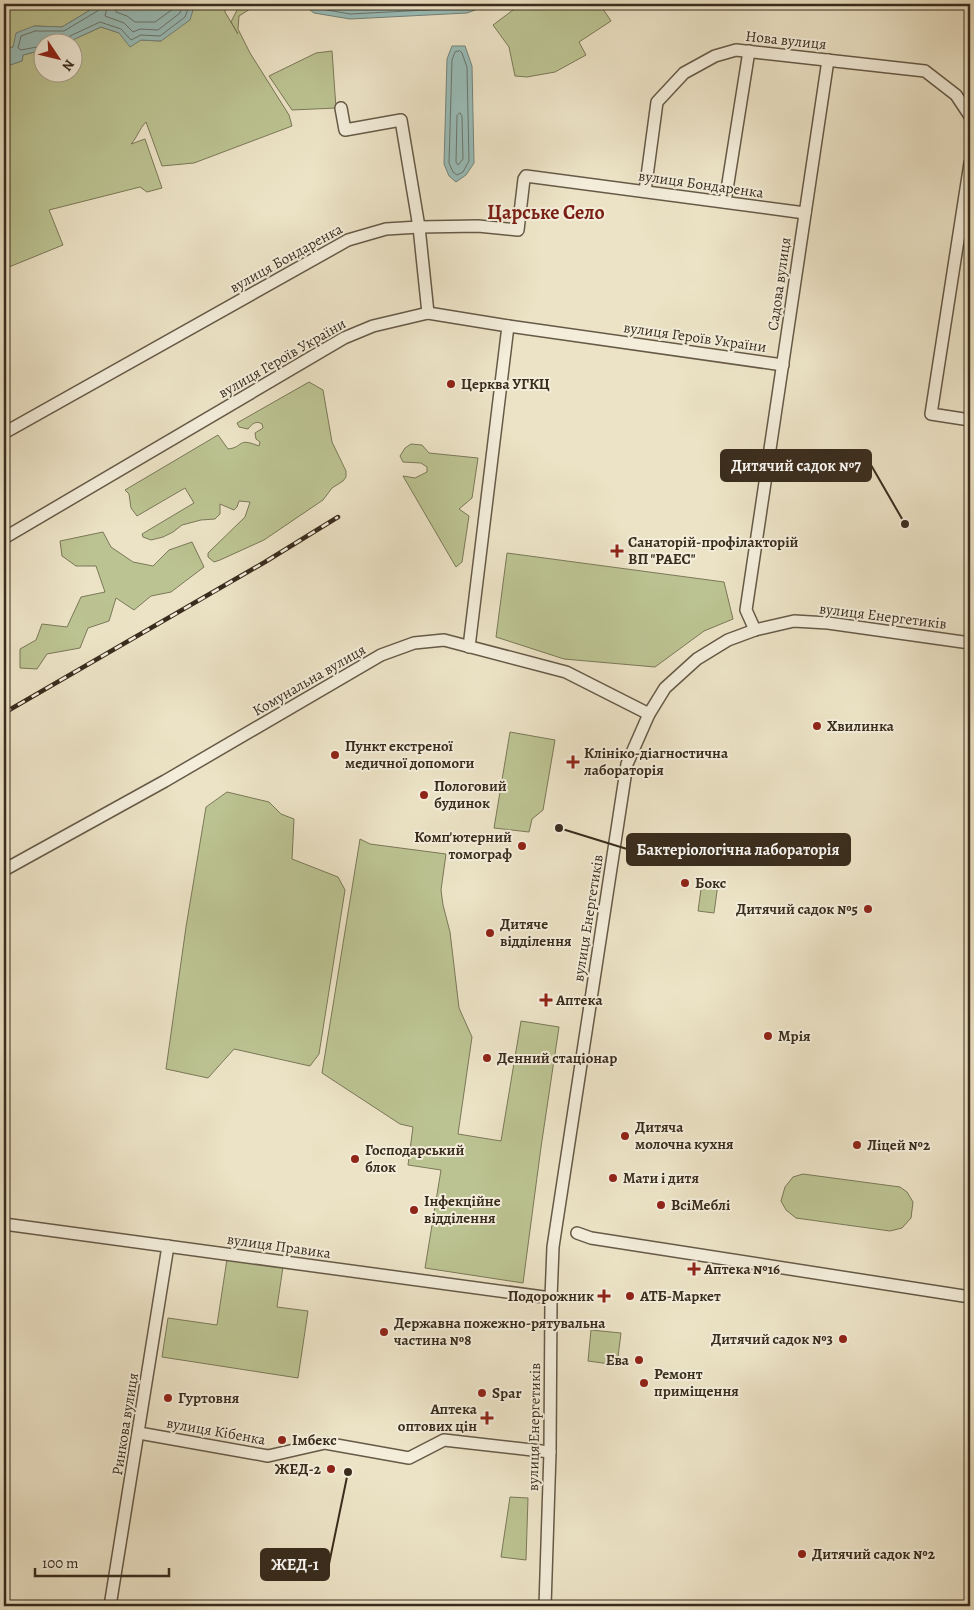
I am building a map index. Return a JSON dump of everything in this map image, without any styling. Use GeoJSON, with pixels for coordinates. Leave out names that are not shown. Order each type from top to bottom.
{"type":"FeatureCollection","features":[{"type":"Feature","properties":{"kind":"street","name":"Нова вулиця"},"geometry":{"type":"LineString","coordinates":[[645,191],[657,102],[684,73],[715,56],[736,50],[925,71],[956,95],[970,116]]}},
{"type":"Feature","properties":{"kind":"street"},"geometry":{"type":"LineString","coordinates":[[725,202],[749,51]]}},
{"type":"Feature","properties":{"kind":"street","name":"Садова вулиця"},"geometry":{"type":"LineString","coordinates":[[755,630],[746,610],[828,60]]}},
{"type":"Feature","properties":{"kind":"street"},"geometry":{"type":"LineString","coordinates":[[342,108],[345,130],[401,120],[419,227],[428,313]]}},
{"type":"Feature","properties":{"kind":"street"},"geometry":{"type":"LineString","coordinates":[[970,163],[931,414],[970,420]]}},
{"type":"Feature","properties":{"kind":"street","name":"вулиця Бондаренка"},"geometry":{"type":"LineString","coordinates":[[4,433],[348,240],[386,229],[419,227],[478,226],[518,230],[524,179],[526,176],[805,212]]}},
{"type":"Feature","properties":{"kind":"street","name":"вулиця Героїв України"},"geometry":{"type":"LineString","coordinates":[[4,538],[344,338],[372,326],[428,313],[783,364]]}},
{"type":"Feature","properties":{"kind":"street"},"geometry":{"type":"LineString","coordinates":[[468,646],[508,326]]}},
{"type":"Feature","properties":{"kind":"street","name":"вулиця Енергетиків"},"geometry":{"type":"LineString","coordinates":[[545,1606],[550,1452],[551,1298],[554,1238],[627,764],[649,714],[665,688],[697,659],[728,640],[755,630],[794,621],[828,623],[970,643]]}},
{"type":"Feature","properties":{"kind":"street","name":"Комунальна вулиця"},"geometry":{"type":"LineString","coordinates":[[4,870],[165,781],[381,655],[414,643],[444,640],[566,672],[649,714]]}},
{"type":"Feature","properties":{"kind":"street","name":"вулиця Правика"},"geometry":{"type":"LineString","coordinates":[[4,1224],[551,1298]]}},
{"type":"Feature","properties":{"kind":"street"},"geometry":{"type":"LineString","coordinates":[[970,1290],[600,1232],[577,1233],[591,1238],[970,1297]]}},
{"type":"Feature","properties":{"kind":"street","name":"Ринкова вулиця"},"geometry":{"type":"LineString","coordinates":[[110,1606],[168,1246]]}},
{"type":"Feature","properties":{"kind":"street","name":"вулиця Кібенка"},"geometry":{"type":"LineString","coordinates":[[139,1434],[268,1456],[324,1443],[409,1458],[444,1440],[550,1452]]}},
{"type":"Feature","properties":{"kind":"green space"},"geometry":{"type":"Polygon","coordinates":[[[4,4],[100,4],[62,27],[34,26],[13,47],[4,49],[4,4]]]}},
{"type":"Feature","properties":{"kind":"green space"},"geometry":{"type":"Polygon","coordinates":[[[191,4],[225,4],[225,12],[238,34],[231,22],[237,10],[237,4],[258,4],[239,16],[238,29],[250,53],[289,115],[292,126],[194,163],[162,166],[146,122],[131,144],[145,139],[162,188],[147,192],[140,187],[49,210],[63,245],[4,269],[4,67],[22,61],[23,55],[32,53],[32,82],[82,82],[82,36],[101,27],[141,40],[161,41],[194,7],[191,4]]]}},
{"type":"Feature","properties":{"kind":"green space"},"geometry":{"type":"Polygon","coordinates":[[[521,4],[605,4],[601,6],[611,21],[579,42],[586,55],[555,72],[527,77],[515,76],[509,47],[493,25],[521,4]]]}},
{"type":"Feature","properties":{"kind":"green space"},"geometry":{"type":"Polygon","coordinates":[[[332,51],[336,108],[292,110],[269,76],[316,53],[332,51]]]}},
{"type":"Feature","properties":{"kind":"green space"},"geometry":{"type":"Polygon","coordinates":[[[309,382],[323,390],[332,442],[346,471],[346,477],[343,481],[332,488],[323,500],[264,540],[214,562],[208,557],[208,553],[245,517],[250,502],[239,501],[234,510],[220,504],[220,514],[215,519],[201,520],[182,525],[163,537],[151,540],[143,537],[142,534],[194,503],[185,488],[137,516],[131,508],[129,494],[125,490],[218,435],[228,449],[244,442],[259,446],[260,442],[256,439],[255,433],[263,428],[262,424],[254,423],[248,429],[239,427],[237,423],[309,382]]]}},
{"type":"Feature","properties":{"kind":"green space"},"geometry":{"type":"Polygon","coordinates":[[[411,444],[422,445],[429,453],[478,458],[472,498],[459,509],[469,516],[462,562],[456,567],[403,476],[415,478],[427,472],[427,467],[421,463],[403,462],[400,456],[405,448],[411,444]]]}},
{"type":"Feature","properties":{"kind":"green space"},"geometry":{"type":"Polygon","coordinates":[[[103,532],[111,547],[133,562],[153,566],[169,550],[192,542],[204,567],[171,592],[151,596],[134,610],[116,598],[109,621],[88,628],[80,648],[47,654],[37,669],[20,668],[20,649],[36,640],[42,624],[67,627],[81,597],[105,592],[96,566],[76,566],[62,556],[60,541],[103,532]]]}},
{"type":"Feature","properties":{"kind":"green space"},"geometry":{"type":"Polygon","coordinates":[[[507,553],[724,582],[733,619],[704,631],[655,667],[564,659],[496,637],[507,553]]]}},
{"type":"Feature","properties":{"kind":"green space"},"geometry":{"type":"Polygon","coordinates":[[[510,732],[555,740],[543,810],[532,819],[529,832],[494,828],[510,732]]]}},
{"type":"Feature","properties":{"kind":"green space"},"geometry":{"type":"Polygon","coordinates":[[[227,792],[269,802],[281,814],[294,819],[292,859],[338,877],[345,890],[319,1054],[310,1066],[234,1049],[208,1078],[166,1069],[186,927],[206,807],[227,792]]]}},
{"type":"Feature","properties":{"kind":"green space"},"geometry":{"type":"Polygon","coordinates":[[[360,839],[370,844],[446,854],[441,890],[443,905],[450,932],[459,1008],[472,1037],[458,1134],[501,1141],[521,1021],[559,1027],[523,1283],[425,1268],[441,1170],[408,1165],[413,1127],[400,1124],[322,1073],[360,839]]]}},
{"type":"Feature","properties":{"kind":"green space"},"geometry":{"type":"Polygon","coordinates":[[[702,882],[718,884],[714,913],[698,911],[702,882]]]}},
{"type":"Feature","properties":{"kind":"green space"},"geometry":{"type":"Polygon","coordinates":[[[803,1174],[900,1187],[907,1192],[913,1202],[911,1218],[902,1228],[890,1231],[796,1218],[786,1210],[781,1201],[785,1187],[793,1177],[803,1174]]]}},
{"type":"Feature","properties":{"kind":"green space"},"geometry":{"type":"Polygon","coordinates":[[[227,1259],[283,1267],[277,1307],[308,1311],[298,1378],[162,1357],[168,1318],[217,1325],[227,1259]]]}},
{"type":"Feature","properties":{"kind":"green space"},"geometry":{"type":"Polygon","coordinates":[[[591,1330],[621,1333],[617,1365],[588,1361],[591,1330]]]}},
{"type":"Feature","properties":{"kind":"green space"},"geometry":{"type":"Polygon","coordinates":[[[510,1497],[528,1498],[526,1560],[501,1557],[510,1497]]]}},
{"type":"Feature","properties":{"kind":"water"},"geometry":{"type":"Polygon","coordinates":[[[100,4],[191,4],[194,7],[190,20],[161,41],[141,40],[130,47],[119,33],[101,27],[82,36],[82,32],[32,32],[32,53],[23,55],[22,61],[4,67],[4,49],[13,47],[16,33],[34,26],[62,27],[100,4]]]}},
{"type":"Feature","properties":{"kind":"water"},"geometry":{"type":"Polygon","coordinates":[[[302,4],[492,4],[467,13],[350,19],[314,13],[302,4]]]}},
{"type":"Feature","properties":{"kind":"water"},"geometry":{"type":"Polygon","coordinates":[[[452,46],[465,46],[472,66],[474,163],[466,175],[456,182],[449,176],[444,164],[447,59],[452,46]]]}},
{"type":"Feature","properties":{"kind":"railway"},"geometry":{"type":"LineString","coordinates":[[4,713],[265,562],[338,517]]}},
{"type":"Feature","properties":{"kind":"place","name":"Церква УГКЦ"},"geometry":{"type":"Point","coordinates":[451,384]}},
{"type":"Feature","properties":{"kind":"place","name":"Дитячий садок №7"},"geometry":{"type":"Point","coordinates":[905,524]}},
{"type":"Feature","properties":{"kind":"place","name":"Санаторій-профілакторій ВП \"РАЕС\""},"geometry":{"type":"Point","coordinates":[617,551]}},
{"type":"Feature","properties":{"kind":"place","name":"Хвилинка"},"geometry":{"type":"Point","coordinates":[817,726]}},
{"type":"Feature","properties":{"kind":"place","name":"Пункт екстреної медичної допомоги"},"geometry":{"type":"Point","coordinates":[335,755]}},
{"type":"Feature","properties":{"kind":"place","name":"Клініко-діагностична лабораторія"},"geometry":{"type":"Point","coordinates":[573,762]}},
{"type":"Feature","properties":{"kind":"place","name":"Пологовий будинок"},"geometry":{"type":"Point","coordinates":[424,795]}},
{"type":"Feature","properties":{"kind":"place","name":"Бактеріологічна лабораторія"},"geometry":{"type":"Point","coordinates":[559,828]}},
{"type":"Feature","properties":{"kind":"place","name":"Комп'ютерний томограф"},"geometry":{"type":"Point","coordinates":[522,846]}},
{"type":"Feature","properties":{"kind":"place","name":"Бокс"},"geometry":{"type":"Point","coordinates":[685,883]}},
{"type":"Feature","properties":{"kind":"place","name":"Дитячий садок №5"},"geometry":{"type":"Point","coordinates":[868,909]}},
{"type":"Feature","properties":{"kind":"place","name":"Дитяче відділення"},"geometry":{"type":"Point","coordinates":[490,933]}},
{"type":"Feature","properties":{"kind":"place","name":"Аптека"},"geometry":{"type":"Point","coordinates":[546,1000]}},
{"type":"Feature","properties":{"kind":"place","name":"Мрія"},"geometry":{"type":"Point","coordinates":[768,1036]}},
{"type":"Feature","properties":{"kind":"place","name":"Денний стаціонар"},"geometry":{"type":"Point","coordinates":[487,1058]}},
{"type":"Feature","properties":{"kind":"place","name":"Дитяча молочна кухня"},"geometry":{"type":"Point","coordinates":[625,1136]}},
{"type":"Feature","properties":{"kind":"place","name":"Ліцей №2"},"geometry":{"type":"Point","coordinates":[857,1145]}},
{"type":"Feature","properties":{"kind":"place","name":"Господарський блок"},"geometry":{"type":"Point","coordinates":[355,1159]}},
{"type":"Feature","properties":{"kind":"place","name":"Мати і дитя"},"geometry":{"type":"Point","coordinates":[613,1178]}},
{"type":"Feature","properties":{"kind":"place","name":"ВсіМеблі"},"geometry":{"type":"Point","coordinates":[661,1205]}},
{"type":"Feature","properties":{"kind":"place","name":"Інфекційне відділення"},"geometry":{"type":"Point","coordinates":[414,1210]}},
{"type":"Feature","properties":{"kind":"place","name":"Аптека №16"},"geometry":{"type":"Point","coordinates":[694,1269]}},
{"type":"Feature","properties":{"kind":"place","name":"Подорожник"},"geometry":{"type":"Point","coordinates":[604,1296]}},
{"type":"Feature","properties":{"kind":"place","name":"АТБ-Маркет"},"geometry":{"type":"Point","coordinates":[630,1296]}},
{"type":"Feature","properties":{"kind":"place","name":"Державна пожежно-рятувальна частина №8"},"geometry":{"type":"Point","coordinates":[384,1332]}},
{"type":"Feature","properties":{"kind":"place","name":"Дитячий садок №3"},"geometry":{"type":"Point","coordinates":[843,1339]}},
{"type":"Feature","properties":{"kind":"place","name":"Ева"},"geometry":{"type":"Point","coordinates":[639,1360]}},
{"type":"Feature","properties":{"kind":"place","name":"Ремонт приміщення"},"geometry":{"type":"Point","coordinates":[644,1383]}},
{"type":"Feature","properties":{"kind":"place","name":"Spar"},"geometry":{"type":"Point","coordinates":[482,1393]}},
{"type":"Feature","properties":{"kind":"place","name":"Гуртовня"},"geometry":{"type":"Point","coordinates":[168,1398]}},
{"type":"Feature","properties":{"kind":"place","name":"Аптека оптових цін"},"geometry":{"type":"Point","coordinates":[487,1418]}},
{"type":"Feature","properties":{"kind":"place","name":"Імбекс"},"geometry":{"type":"Point","coordinates":[282,1440]}},
{"type":"Feature","properties":{"kind":"place","name":"ЖЕД-2"},"geometry":{"type":"Point","coordinates":[331,1469]}},
{"type":"Feature","properties":{"kind":"place","name":"ЖЕД-1"},"geometry":{"type":"Point","coordinates":[348,1472]}},
{"type":"Feature","properties":{"kind":"place","name":"Дитячий садок №2"},"geometry":{"type":"Point","coordinates":[802,1554]}},
{"type":"Feature","properties":{"kind":"district","name":"Царське Село"},"geometry":{"type":"Point","coordinates":[546,212]}}]}
